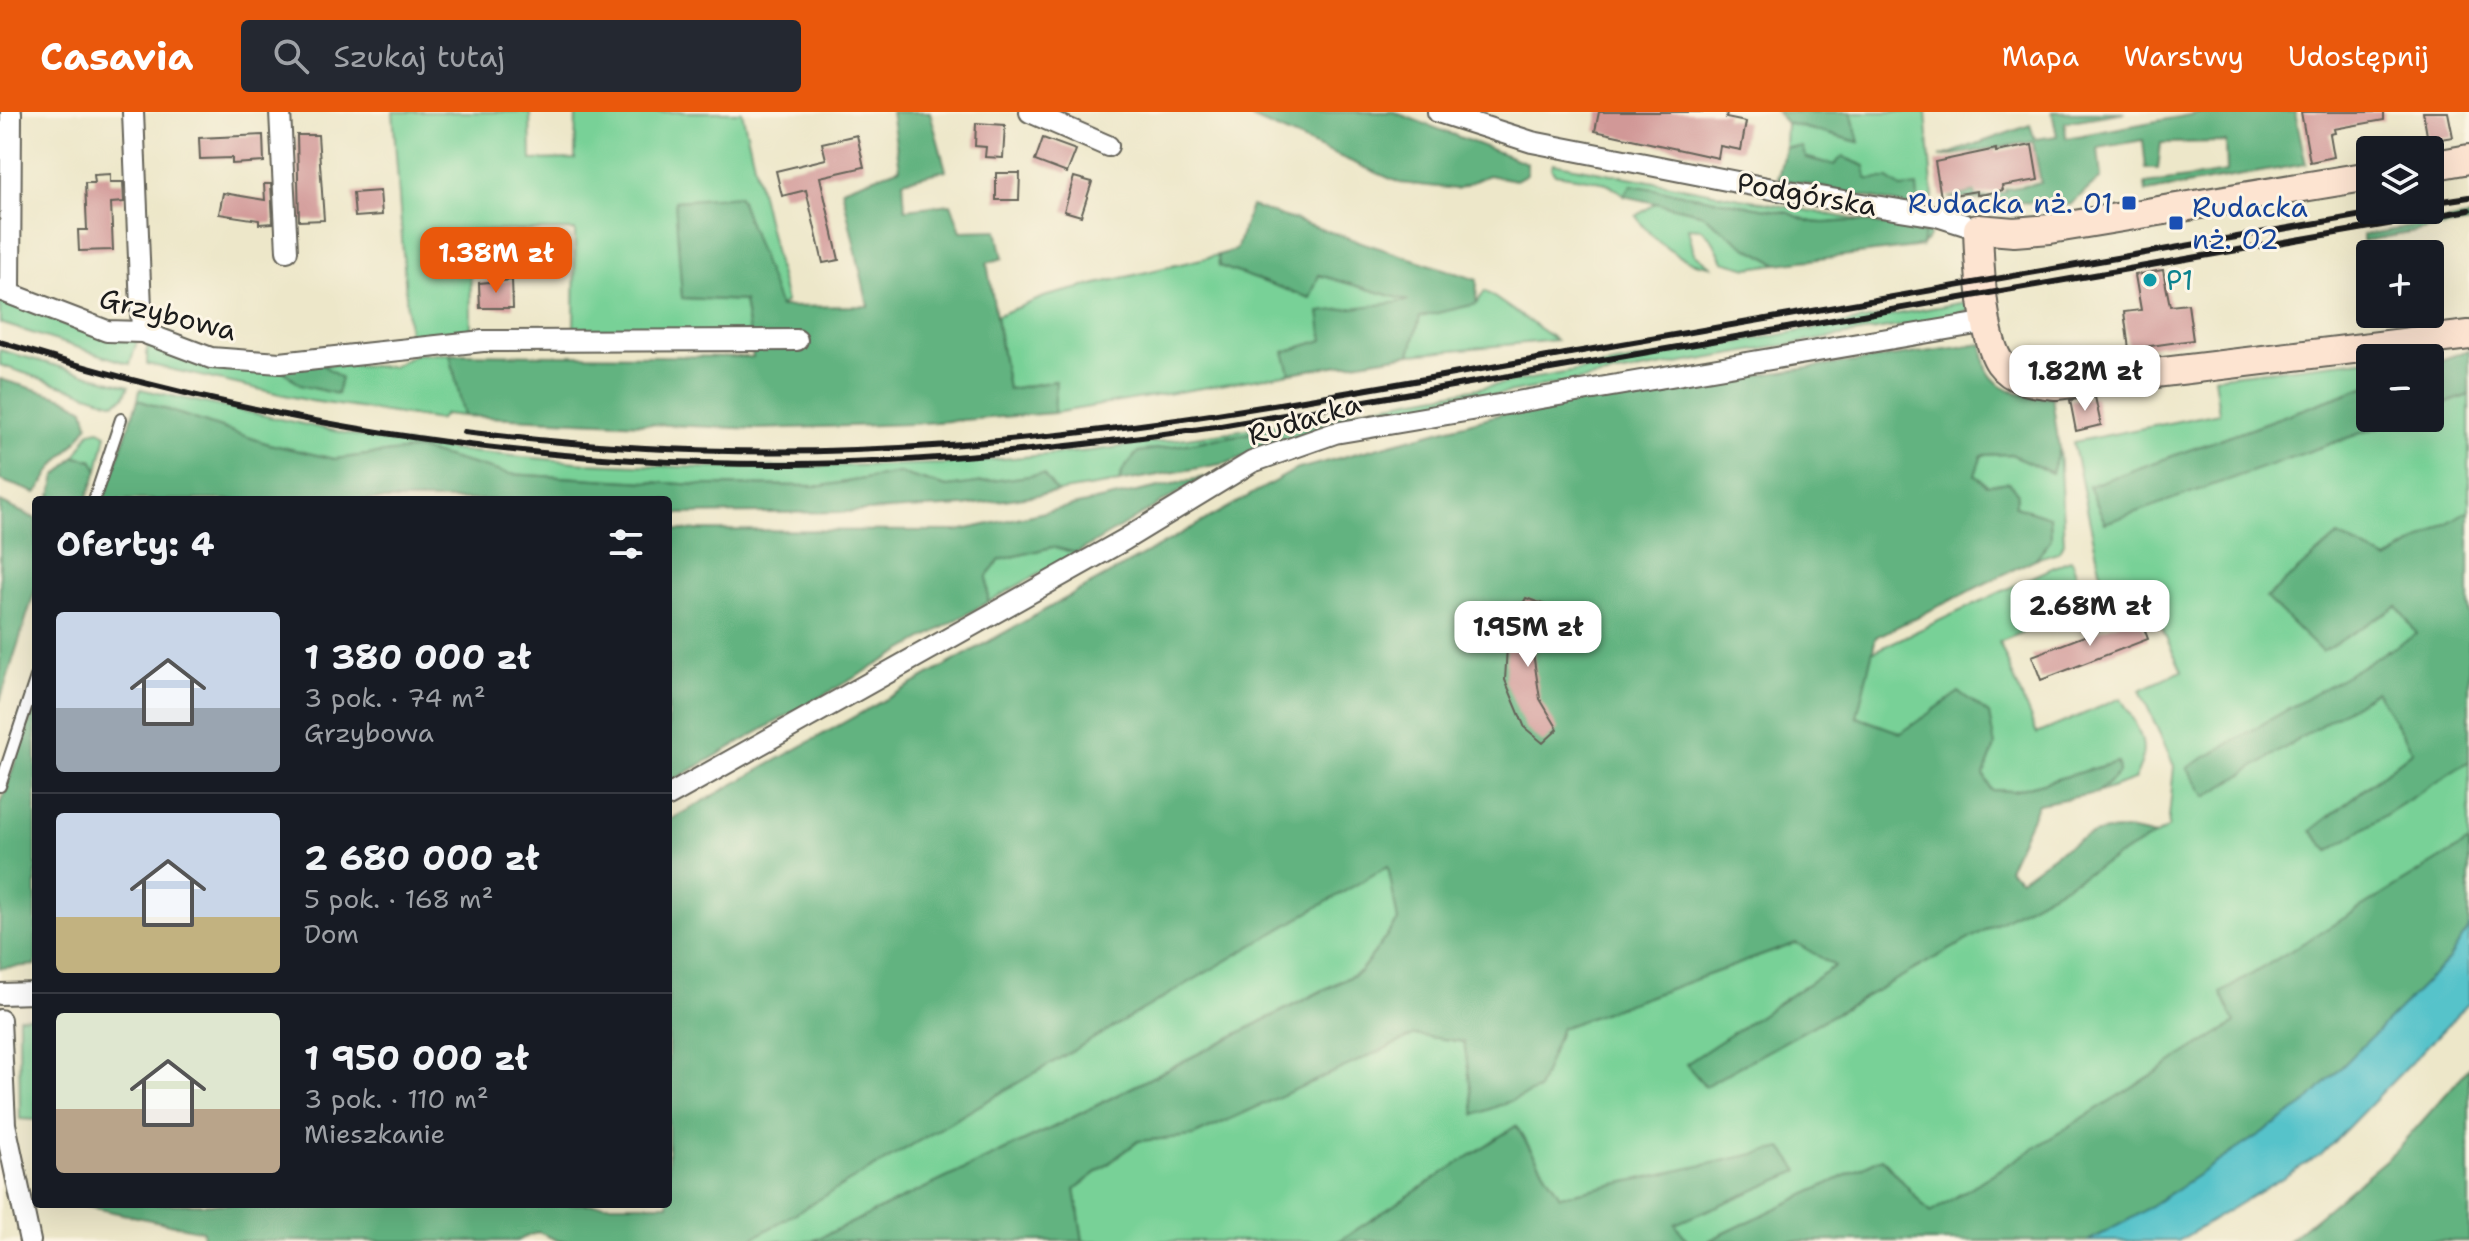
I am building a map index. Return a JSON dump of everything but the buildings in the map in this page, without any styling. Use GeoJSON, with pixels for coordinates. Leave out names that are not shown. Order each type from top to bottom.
{"type":"FeatureCollection","features":[{"type":"Feature","properties":{"kind":"street","name":"Grzybowa"},"geometry":{"type":"LineString","coordinates":[[11,112],[5,292],[107,331],[142,332],[211,358],[280,363],[483,341],[797,340]]}},
{"type":"Feature","properties":{"kind":"street"},"geometry":{"type":"LineString","coordinates":[[133,112],[142,332]]}},
{"type":"Feature","properties":{"kind":"street"},"geometry":{"type":"LineString","coordinates":[[280,112],[287,251]]}},
{"type":"Feature","properties":{"kind":"street"},"geometry":{"type":"LineString","coordinates":[[1030,112],[1108,146]]}},
{"type":"Feature","properties":{"kind":"street","name":"Podgórska"},"geometry":{"type":"LineString","coordinates":[[1438,112],[1532,142],[1788,192],[1937,216],[1978,229],[2014,232],[2050,229],[2356,178]]}},
{"type":"Feature","properties":{"kind":"street"},"geometry":{"type":"LineString","coordinates":[[2444,163],[2469,159]]}},
{"type":"Feature","properties":{"kind":"street"},"geometry":{"type":"LineString","coordinates":[[1978,229],[1988,322],[2000,364],[2015,376],[2056,385],[2469,335]]}},
{"type":"Feature","properties":{"kind":"street","name":"Rudacka"},"geometry":{"type":"LineString","coordinates":[[672,794],[1124,540],[1252,462],[1335,433],[1988,322]]}},
{"type":"Feature","properties":{"kind":"street"},"geometry":{"type":"LineString","coordinates":[[0,994],[32,993]]}},
{"type":"Feature","properties":{"kind":"street"},"geometry":{"type":"LineString","coordinates":[[0,1020],[5,1124],[30,1241]]}},
{"type":"Feature","properties":{"kind":"lane"},"geometry":{"type":"LineString","coordinates":[[95,496],[121,419]]}},
{"type":"Feature","properties":{"kind":"lane"},"geometry":{"type":"LineString","coordinates":[[0,786],[32,689]]}},
{"type":"Feature","properties":{"kind":"green space"},"geometry":{"type":"Polygon","coordinates":[[[393,112],[530,112],[531,160],[575,159],[576,112],[742,112],[786,302],[779,307],[740,198],[676,201],[682,298],[744,301],[749,334],[574,332],[575,230],[470,231],[471,334],[409,338],[393,112]]]}},
{"type":"Feature","properties":{"kind":"green space"},"geometry":{"type":"Polygon","coordinates":[[[891,112],[930,112],[946,170],[903,181],[905,209],[951,204],[961,231],[997,230],[1003,258],[987,263],[1008,389],[1056,381],[1054,413],[911,424],[759,429],[464,416],[450,354],[753,357],[744,301],[682,298],[675,201],[739,196],[780,307],[868,306],[842,189],[900,168],[891,112]]]}},
{"type":"Feature","properties":{"kind":"green space"},"geometry":{"type":"Polygon","coordinates":[[[1238,112],[1394,112],[1527,163],[1527,174],[1516,180],[1488,175],[1457,189],[1400,183],[1238,112]]]}},
{"type":"Feature","properties":{"kind":"green space"},"geometry":{"type":"Polygon","coordinates":[[[1776,112],[1851,112],[1859,142],[1786,123],[1776,112]]]}},
{"type":"Feature","properties":{"kind":"green space"},"geometry":{"type":"Polygon","coordinates":[[[1851,112],[1926,112],[1933,198],[1913,207],[1895,184],[1866,180],[1865,166],[1843,157],[1834,165],[1805,157],[1785,147],[1786,123],[1858,142],[1851,112]]]}},
{"type":"Feature","properties":{"kind":"green space"},"geometry":{"type":"Polygon","coordinates":[[[2052,112],[2125,112],[2065,122],[2066,138],[2205,112],[2295,112],[2306,164],[2146,192],[2145,184],[2227,172],[2226,142],[2161,143],[2158,169],[2146,169],[2143,140],[2098,148],[2101,178],[2070,205],[1949,198],[1975,192],[1976,197],[1997,197],[1997,194],[2006,192],[2005,189],[2041,183],[2033,142],[1940,157],[2030,125],[2035,139],[2057,136],[2052,112]]]}},
{"type":"Feature","properties":{"kind":"green space"},"geometry":{"type":"Polygon","coordinates":[[[1785,147],[1802,147],[1806,158],[1834,165],[1842,157],[1865,166],[1867,179],[1888,179],[1901,188],[1917,186],[1918,199],[1913,207],[1778,178],[1785,147]]]}},
{"type":"Feature","properties":{"kind":"green space"},"geometry":{"type":"Polygon","coordinates":[[[1553,163],[1928,233],[1929,236],[1922,246],[1923,234],[1879,224],[1815,222],[1790,213],[1632,185],[1624,196],[1601,182],[1555,174],[1551,168],[1553,163]]]}},
{"type":"Feature","properties":{"kind":"green space"},"geometry":{"type":"Polygon","coordinates":[[[1631,185],[1790,213],[1815,222],[1862,221],[1880,224],[1924,234],[1922,246],[1778,264],[1746,247],[1700,213],[1624,196],[1631,185]]]}},
{"type":"Feature","properties":{"kind":"green space"},"geometry":{"type":"Polygon","coordinates":[[[1656,203],[1700,213],[1746,247],[1778,264],[1748,268],[1723,261],[1712,239],[1702,229],[1688,228],[1694,253],[1711,266],[1689,261],[1658,241],[1636,216],[1656,203]]]}},
{"type":"Feature","properties":{"kind":"green space"},"geometry":{"type":"Polygon","coordinates":[[[1251,206],[1477,280],[1476,304],[1420,317],[1410,354],[1290,373],[1284,352],[1323,340],[1319,312],[1409,301],[1319,275],[1310,298],[1219,266],[1218,255],[1236,250],[1251,206]]]}},
{"type":"Feature","properties":{"kind":"green space"},"geometry":{"type":"Polygon","coordinates":[[[2469,217],[2469,223],[2363,240],[2363,235],[2444,224],[2444,221],[2469,217]]]}},
{"type":"Feature","properties":{"kind":"green space"},"geometry":{"type":"Polygon","coordinates":[[[1218,255],[1219,266],[1310,298],[1318,275],[1411,301],[1323,340],[1285,352],[1290,373],[1054,413],[1055,381],[1008,390],[996,316],[1047,296],[1218,255]]]}},
{"type":"Feature","properties":{"kind":"green space"},"geometry":{"type":"Polygon","coordinates":[[[1485,291],[1556,340],[1410,354],[1420,317],[1476,304],[1485,291]]]}},
{"type":"Feature","properties":{"kind":"green space"},"geometry":{"type":"Polygon","coordinates":[[[0,298],[75,329],[138,338],[130,364],[0,323],[0,298]]]}},
{"type":"Feature","properties":{"kind":"green space"},"geometry":{"type":"Polygon","coordinates":[[[1966,302],[1969,310],[1940,319],[1337,422],[1335,419],[1138,452],[1123,470],[1119,482],[1057,492],[1043,474],[947,487],[899,473],[822,486],[700,485],[509,474],[417,449],[334,459],[269,444],[138,400],[140,389],[381,441],[587,463],[708,468],[945,464],[1090,451],[1224,433],[1966,302]]]}},
{"type":"Feature","properties":{"kind":"green space"},"geometry":{"type":"Polygon","coordinates":[[[147,343],[280,368],[337,394],[341,378],[321,364],[392,367],[416,354],[450,354],[464,416],[445,414],[439,420],[311,401],[147,364],[147,343]]]}},
{"type":"Feature","properties":{"kind":"green space"},"geometry":{"type":"Polygon","coordinates":[[[1983,344],[1987,368],[2000,384],[2025,395],[2052,396],[2059,448],[2052,473],[2011,454],[1982,455],[1975,475],[1986,485],[2008,482],[2018,493],[2015,506],[2050,517],[2051,539],[2035,559],[1876,637],[1857,717],[1901,733],[1959,692],[1989,714],[1995,746],[1984,775],[1991,790],[2014,791],[2118,762],[2119,773],[2097,793],[2038,804],[2008,869],[2021,879],[2082,838],[2115,830],[2154,836],[1705,1086],[1686,1064],[1835,966],[1796,943],[1561,1028],[1538,1090],[1475,1115],[1464,1042],[1415,1035],[1193,1136],[1138,1141],[1075,1189],[1083,1241],[813,1241],[1052,1128],[1360,972],[1398,921],[1388,866],[748,1241],[559,1241],[538,1232],[516,1241],[202,1241],[203,1231],[94,1208],[672,1208],[672,819],[1295,470],[1527,407],[1983,344]]]}},
{"type":"Feature","properties":{"kind":"green space"},"geometry":{"type":"Polygon","coordinates":[[[0,350],[129,386],[124,397],[114,403],[0,365],[0,350]]]}},
{"type":"Feature","properties":{"kind":"green space"},"geometry":{"type":"Polygon","coordinates":[[[2469,350],[2469,395],[2444,404],[2444,359],[2469,350]]]}},
{"type":"Feature","properties":{"kind":"green space"},"geometry":{"type":"Polygon","coordinates":[[[2356,361],[2356,390],[2089,486],[2105,522],[2364,432],[2444,432],[2444,404],[2469,395],[2469,510],[2386,560],[2397,606],[2417,634],[2207,796],[2376,690],[2413,751],[2311,831],[2329,851],[2469,761],[2469,842],[2222,993],[2236,1023],[1930,1213],[1882,1158],[1708,1241],[1688,1241],[1674,1224],[1799,1171],[1783,1149],[1560,1196],[1516,1126],[1339,1241],[1083,1241],[1075,1189],[1139,1141],[1193,1136],[1415,1035],[1464,1042],[1476,1114],[1538,1090],[1561,1028],[1797,943],[1835,966],[1687,1064],[1705,1086],[2168,828],[2174,766],[2140,690],[2182,671],[2141,584],[2106,598],[2073,442],[2219,413],[2214,377],[2356,361]]]}},
{"type":"Feature","properties":{"kind":"green space"},"geometry":{"type":"Polygon","coordinates":[[[321,364],[341,378],[337,394],[300,385],[280,368],[321,364]]]}},
{"type":"Feature","properties":{"kind":"green space"},"geometry":{"type":"Polygon","coordinates":[[[0,379],[64,398],[84,409],[88,425],[36,493],[0,480],[0,379]]]}},
{"type":"Feature","properties":{"kind":"green space"},"geometry":{"type":"Polygon","coordinates":[[[2356,390],[2356,432],[2364,432],[2105,523],[2089,486],[2356,390]]]}},
{"type":"Feature","properties":{"kind":"green space"},"geometry":{"type":"Polygon","coordinates":[[[138,400],[269,444],[334,459],[417,449],[509,474],[700,485],[822,486],[899,473],[947,487],[1043,474],[1057,492],[965,506],[846,512],[672,514],[672,496],[104,496],[138,400]]]}},
{"type":"Feature","properties":{"kind":"green space"},"geometry":{"type":"Polygon","coordinates":[[[1335,419],[1337,422],[1227,463],[1119,482],[1123,470],[1138,452],[1335,419]]]}},
{"type":"Feature","properties":{"kind":"green space"},"geometry":{"type":"Polygon","coordinates":[[[99,430],[106,434],[98,470],[92,460],[75,457],[90,432],[99,430]]]}},
{"type":"Feature","properties":{"kind":"green space"},"geometry":{"type":"Polygon","coordinates":[[[2059,448],[2064,543],[2058,552],[2035,559],[2051,539],[2050,517],[2015,506],[1975,475],[1982,455],[2011,454],[2052,473],[2059,448]]]}},
{"type":"Feature","properties":{"kind":"green space"},"geometry":{"type":"Polygon","coordinates":[[[75,457],[92,460],[98,470],[88,496],[51,496],[56,476],[75,457]]]}},
{"type":"Feature","properties":{"kind":"green space"},"geometry":{"type":"Polygon","coordinates":[[[1205,477],[1077,553],[1052,547],[1000,560],[987,576],[988,602],[672,781],[672,530],[958,531],[1205,477]]]}},
{"type":"Feature","properties":{"kind":"green space"},"geometry":{"type":"Polygon","coordinates":[[[0,502],[32,517],[32,600],[0,701],[0,502]]]}},
{"type":"Feature","properties":{"kind":"green space"},"geometry":{"type":"Polygon","coordinates":[[[2469,510],[2469,761],[2329,851],[2311,831],[2413,751],[2376,691],[2206,797],[2187,768],[2417,634],[2397,606],[2322,652],[2266,598],[2338,536],[2387,560],[2469,510]]]}},
{"type":"Feature","properties":{"kind":"green space"},"geometry":{"type":"Polygon","coordinates":[[[1052,547],[1077,553],[988,602],[987,576],[1000,560],[1052,547]]]}},
{"type":"Feature","properties":{"kind":"green space"},"geometry":{"type":"Polygon","coordinates":[[[2071,559],[2088,606],[1999,642],[2037,734],[2121,698],[2138,729],[2143,747],[2140,768],[2134,780],[2097,793],[2119,773],[2117,762],[2014,791],[1990,790],[1984,775],[1995,746],[1901,733],[1857,717],[1870,653],[2071,559]]]}},
{"type":"Feature","properties":{"kind":"green space"},"geometry":{"type":"Polygon","coordinates":[[[32,712],[32,965],[0,968],[0,807],[32,712]]]}},
{"type":"Feature","properties":{"kind":"green space"},"geometry":{"type":"Polygon","coordinates":[[[2469,842],[2469,927],[2448,960],[2304,1105],[2134,1217],[2089,1241],[1708,1241],[1882,1158],[1930,1213],[2235,1023],[2221,993],[2469,842]]]}},
{"type":"Feature","properties":{"kind":"green space"},"geometry":{"type":"Polygon","coordinates":[[[1389,865],[1398,921],[1360,971],[1052,1128],[813,1241],[748,1241],[1389,865]]]}},
{"type":"Feature","properties":{"kind":"green space"},"geometry":{"type":"Polygon","coordinates":[[[32,1016],[32,1120],[20,1119],[19,1017],[32,1016]]]}},
{"type":"Feature","properties":{"kind":"green space"},"geometry":{"type":"Polygon","coordinates":[[[2469,1068],[2469,1241],[2288,1241],[2395,1152],[2469,1068]]]}},
{"type":"Feature","properties":{"kind":"green space"},"geometry":{"type":"Polygon","coordinates":[[[1516,1126],[1560,1196],[1782,1148],[1799,1171],[1675,1224],[1688,1241],[1339,1241],[1516,1126]]]}},
{"type":"Feature","properties":{"kind":"water"},"geometry":{"type":"Polygon","coordinates":[[[2469,927],[2469,1003],[2322,1154],[2178,1241],[2089,1241],[2134,1217],[2304,1105],[2448,960],[2469,927]]]}},
{"type":"Feature","properties":{"kind":"railway"},"geometry":{"type":"LineString","coordinates":[[2444,201],[2469,197]]}},
{"type":"Feature","properties":{"kind":"railway"},"geometry":{"type":"LineString","coordinates":[[0,342],[194,395],[391,434],[590,457],[690,463],[897,461],[1056,447],[1215,427],[2469,210]]}},
{"type":"Feature","properties":{"kind":"railway"},"geometry":{"type":"LineString","coordinates":[[464,432],[640,448],[816,451],[933,446],[1096,431],[1340,394],[2356,216]]}},
{"type":"Feature","properties":{"kind":"place","name":"Rudacka nż. 01"},"geometry":{"type":"Point","coordinates":[2129,203]}},
{"type":"Feature","properties":{"kind":"place","name":"Rudacka nż. 02"},"geometry":{"type":"Point","coordinates":[2176,223]}},
{"type":"Feature","properties":{"kind":"place","name":"P1"},"geometry":{"type":"Point","coordinates":[2150,280]}}]}
